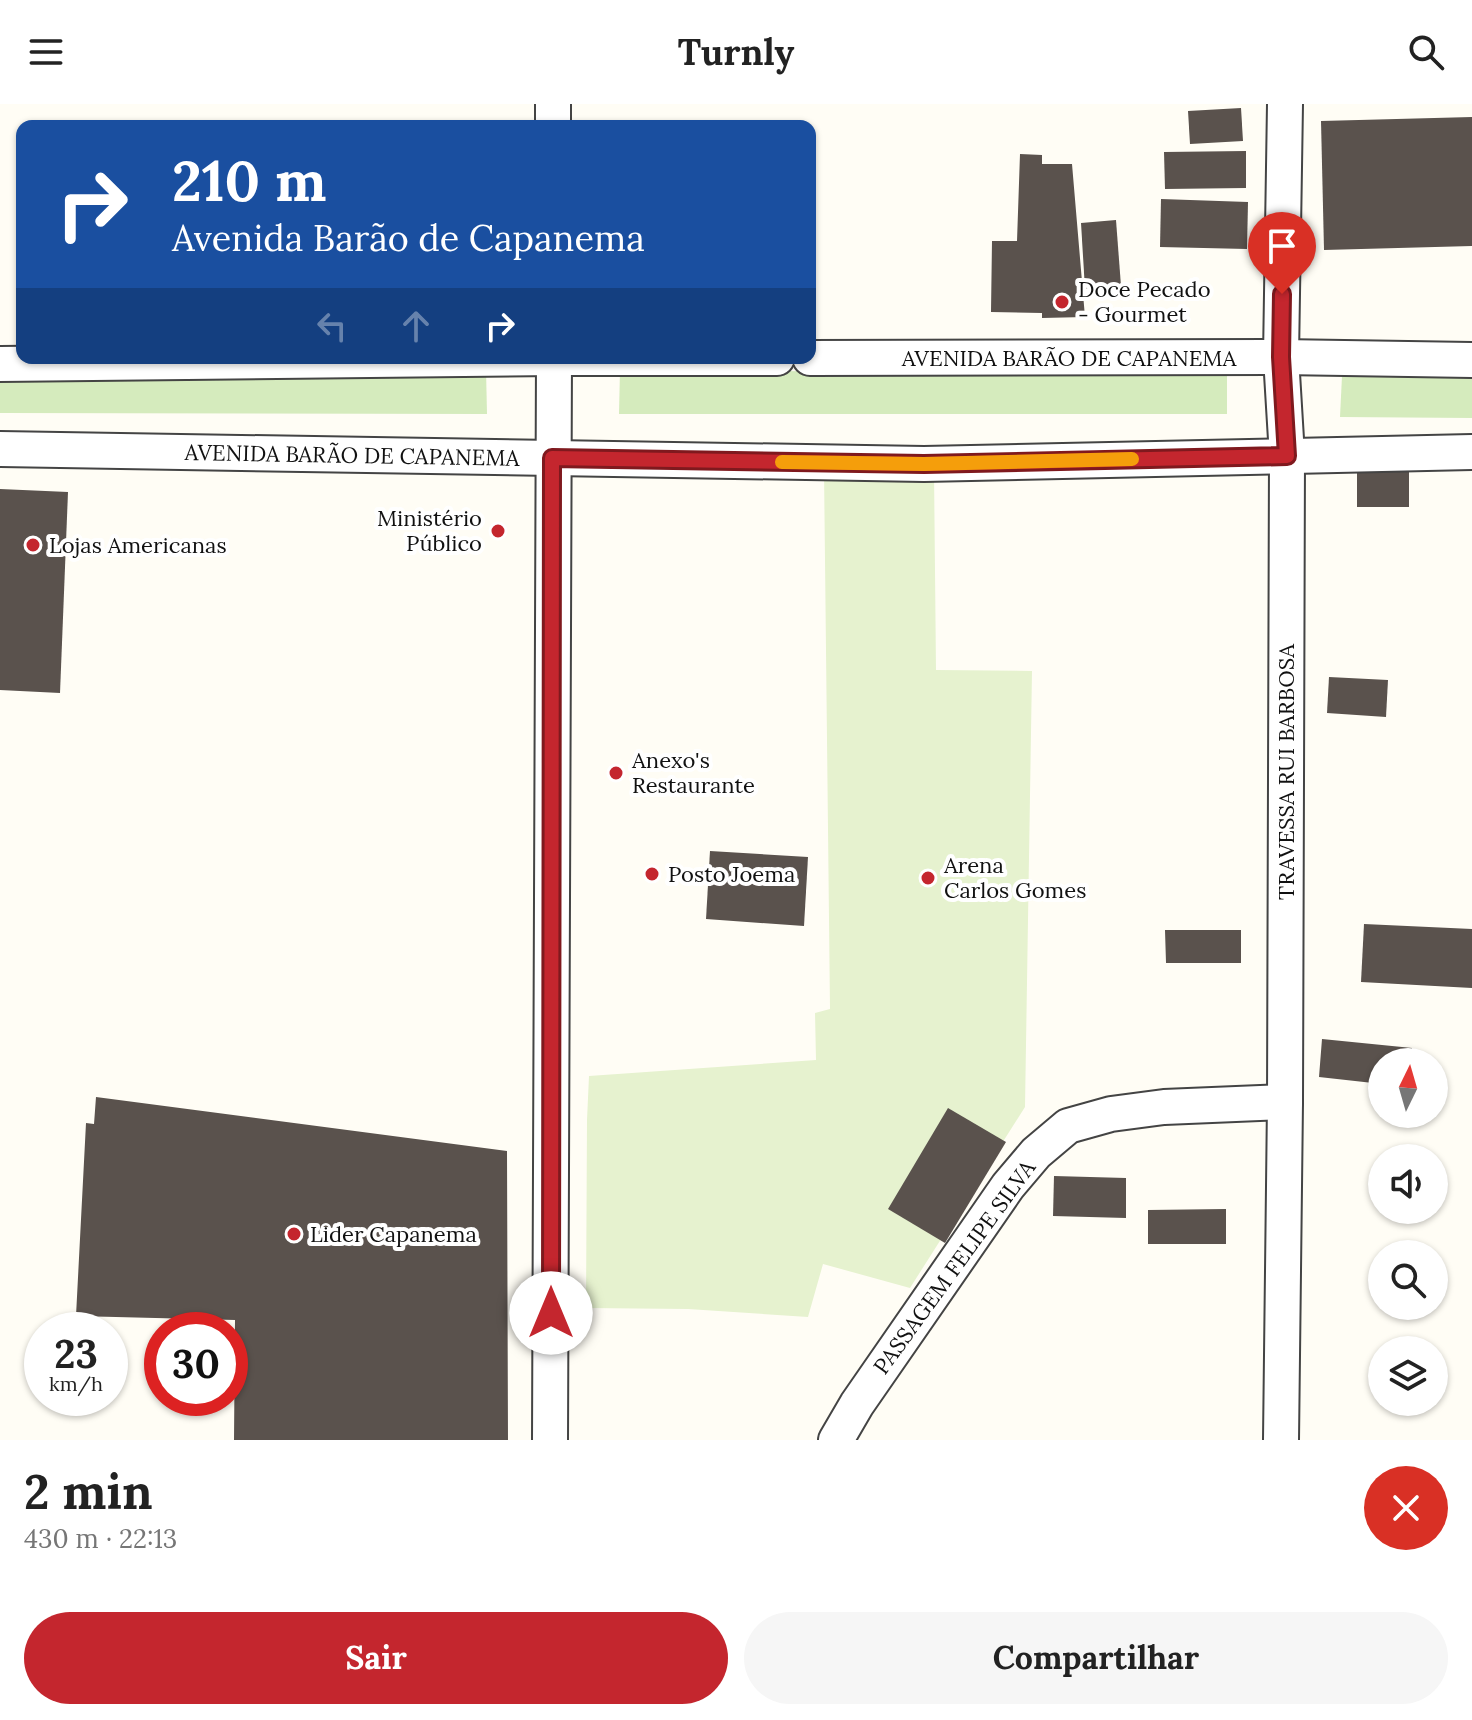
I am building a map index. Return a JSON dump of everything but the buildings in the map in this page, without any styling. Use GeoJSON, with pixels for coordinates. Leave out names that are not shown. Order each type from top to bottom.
{"type":"FeatureCollection","features":[{"type":"Feature","properties":{"kind":"street","name":"TRAVESSA RUI BARBOSA"},"geometry":{"type":"LineString","coordinates":[[1281,1440],[1287,456],[1281,357],[1285,104]]}},
{"type":"Feature","properties":{"kind":"street","name":"AVENIDA BARÃO DE CAPANEMA"},"geometry":{"type":"LineString","coordinates":[[816,358],[1281,357],[1472,360]]}},
{"type":"Feature","properties":{"kind":"street"},"geometry":{"type":"LineString","coordinates":[[550,1440],[554,364]]}},
{"type":"Feature","properties":{"kind":"street","name":"AVENIDA BARÃO DE CAPANEMA"},"geometry":{"type":"LineString","coordinates":[[0,449],[924,464],[1472,452]]}},
{"type":"Feature","properties":{"kind":"street","name":"PASSAGEM FELIPE SILVA"},"geometry":{"type":"LineString","coordinates":[[836,1440],[857,1404],[1008,1186],[1036,1153],[1068,1126],[1111,1114],[1164,1107],[1285,1102]]}},
{"type":"Feature","properties":{"kind":"green space"},"geometry":{"type":"Polygon","coordinates":[[[0,369],[486,369],[487,414],[0,413],[0,369]]]}},
{"type":"Feature","properties":{"kind":"green space"},"geometry":{"type":"Polygon","coordinates":[[[620,370],[1227,374],[1227,414],[619,414],[620,370]]]}},
{"type":"Feature","properties":{"kind":"green space"},"geometry":{"type":"Polygon","coordinates":[[[1342,376],[1472,378],[1472,418],[1340,417],[1342,376]]]}},
{"type":"Feature","properties":{"kind":"green space","name":"Arena Carlos Gomes"},"geometry":{"type":"Polygon","coordinates":[[[824,470],[934,470],[936,670],[1032,671],[1025,1107],[910,1288],[823,1264],[808,1317],[688,1309],[586,1308],[589,1076],[816,1060],[815,1013],[830,1009],[824,470]]]}},
{"type":"Feature","properties":{"kind":"slow traffic"},"geometry":{"type":"LineString","coordinates":[[782,462],[924,464],[1132,459]]}},
{"type":"Feature","properties":{"kind":"place","name":"Doce Pecado - Gourmet"},"geometry":{"type":"Point","coordinates":[1062,302]}},
{"type":"Feature","properties":{"kind":"place","name":"Ministério Público"},"geometry":{"type":"Point","coordinates":[498,531]}},
{"type":"Feature","properties":{"kind":"place","name":"Lojas Americanas"},"geometry":{"type":"Point","coordinates":[33,545]}},
{"type":"Feature","properties":{"kind":"place","name":"Anexo's Restaurante"},"geometry":{"type":"Point","coordinates":[616,773]}},
{"type":"Feature","properties":{"kind":"place","name":"Posto Joema"},"geometry":{"type":"Point","coordinates":[652,874]}},
{"type":"Feature","properties":{"kind":"place","name":"Arena Carlos Gomes"},"geometry":{"type":"Point","coordinates":[928,878]}},
{"type":"Feature","properties":{"kind":"place","name":"Lider Capanema"},"geometry":{"type":"Point","coordinates":[294,1234]}},
{"type":"Feature","properties":{"kind":"route"},"geometry":{"type":"LineString","coordinates":[[551,1313],[552,458],[924,464],[1287,456],[1281,357],[1282,294]]}}]}
